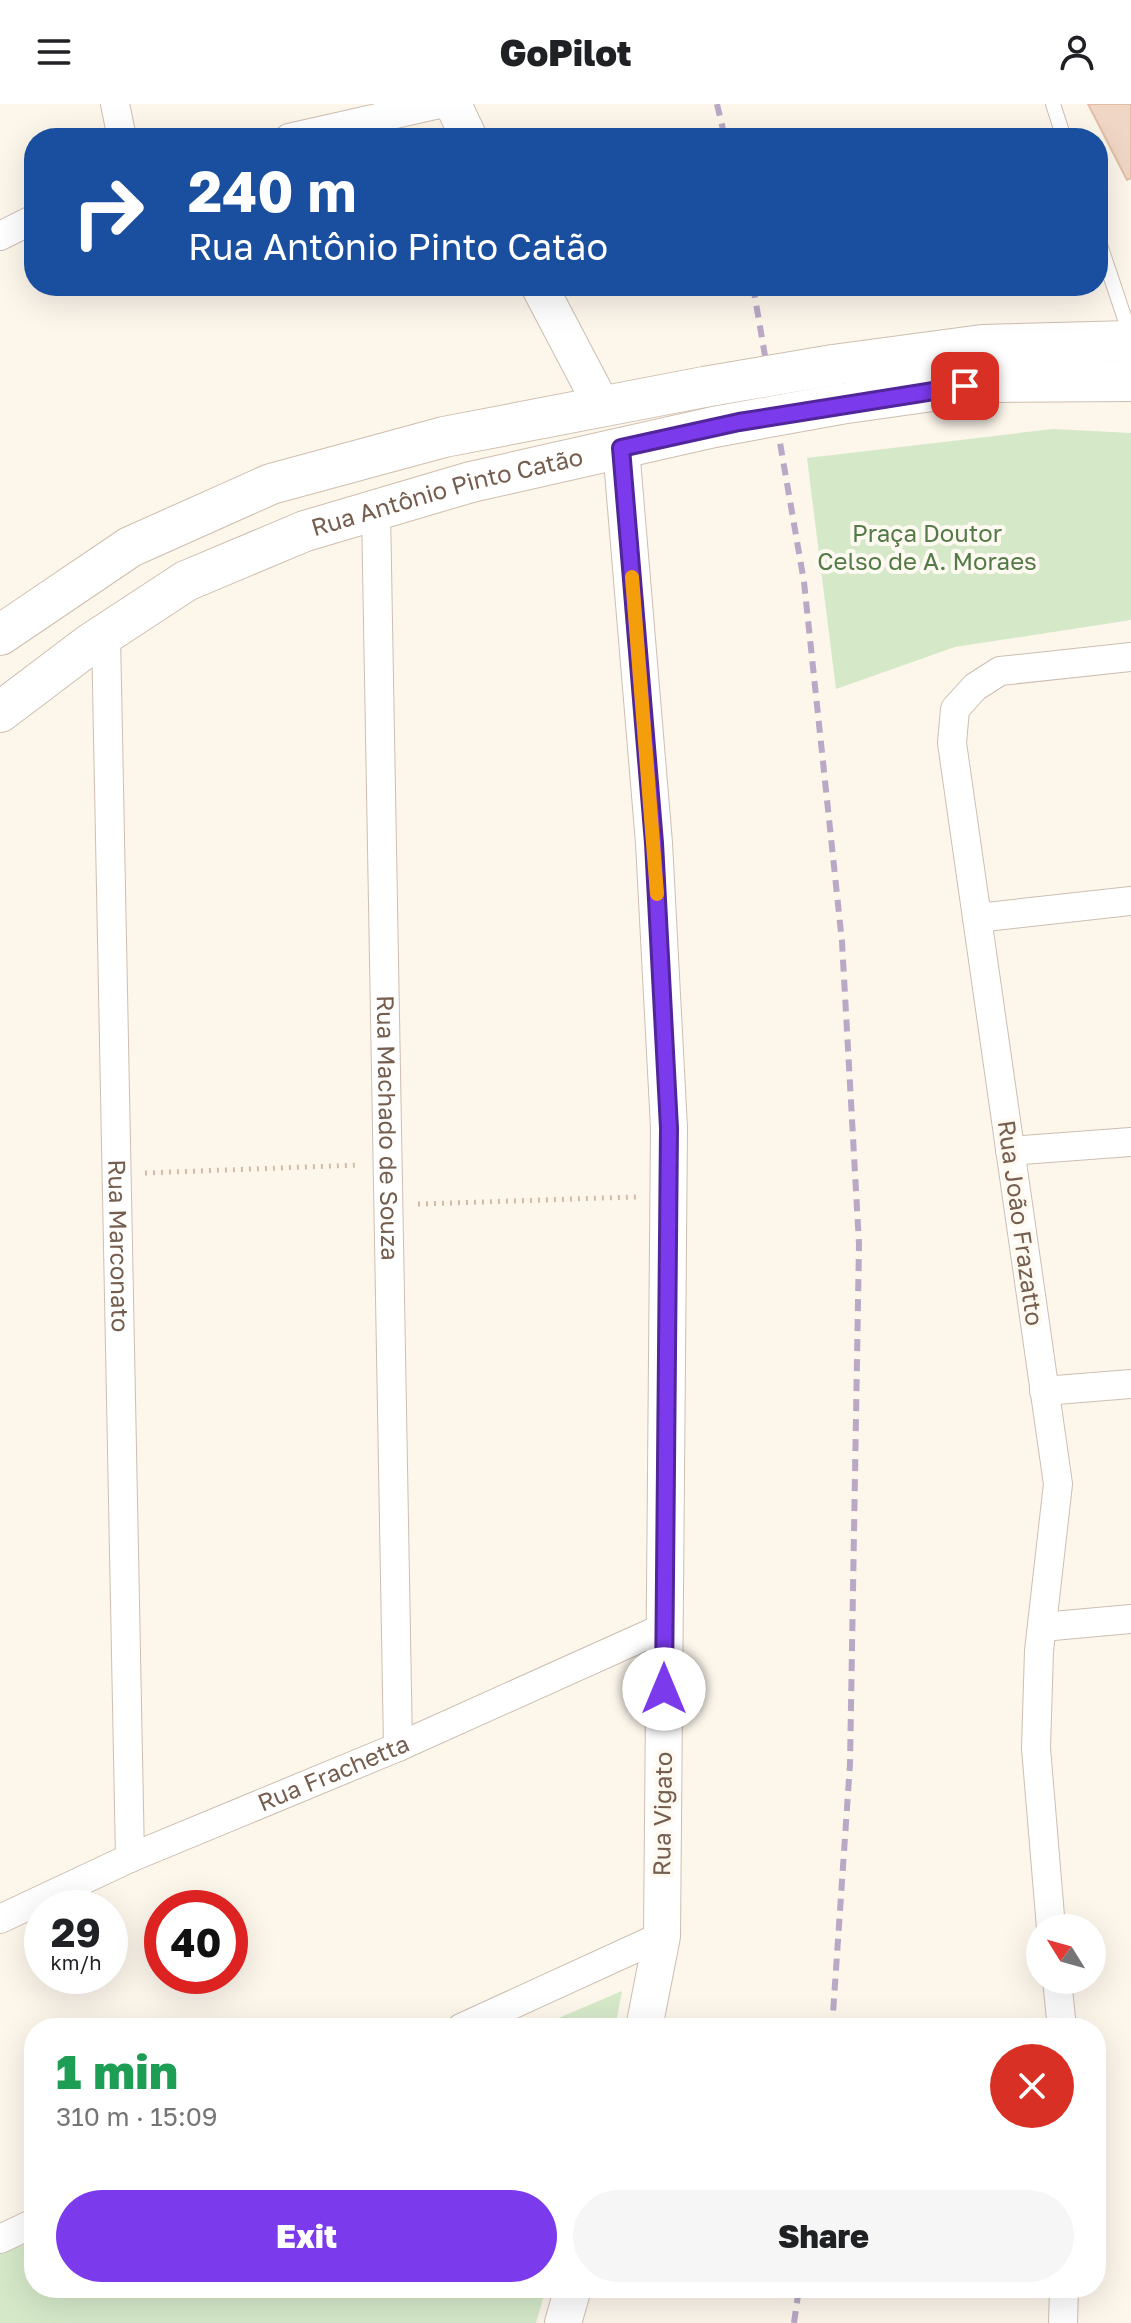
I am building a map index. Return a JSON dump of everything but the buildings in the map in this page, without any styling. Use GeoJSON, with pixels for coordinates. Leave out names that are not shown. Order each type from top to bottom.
{"type":"FeatureCollection","features":[{"type":"Feature","properties":{"kind":"main road","name":"Rua Antônio Pinto Catão"},"geometry":{"type":"LineString","coordinates":[[0,635],[130,547],[271,484],[444,437],[833,365],[982,345],[1131,339]]}},
{"type":"Feature","properties":{"kind":"main road","name":"Rua Antônio Pinto Catão"},"geometry":{"type":"LineString","coordinates":[[0,712],[106,634],[186,581],[305,531],[471,482],[714,427],[840,404],[996,382],[1131,381]]}},
{"type":"Feature","properties":{"kind":"street"},"geometry":{"type":"LineString","coordinates":[[115,104],[120,128]]}},
{"type":"Feature","properties":{"kind":"street"},"geometry":{"type":"LineString","coordinates":[[333,128],[439,104]]}},
{"type":"Feature","properties":{"kind":"street"},"geometry":{"type":"LineString","coordinates":[[453,104],[464,128]]}},
{"type":"Feature","properties":{"kind":"street"},"geometry":{"type":"LineString","coordinates":[[0,236],[24,224]]}},
{"type":"Feature","properties":{"kind":"street"},"geometry":{"type":"LineString","coordinates":[[544,296],[602,406]]}},
{"type":"Feature","properties":{"kind":"street","name":"Rua Vigato"},"geometry":{"type":"LineString","coordinates":[[621,448],[654,843],[669,1128],[662,1936],[646,2018]]}},
{"type":"Feature","properties":{"kind":"street","name":"Rua Machado de Souza"},"geometry":{"type":"LineString","coordinates":[[376,510],[398,1747]]}},
{"type":"Feature","properties":{"kind":"street","name":"Rua Marconato"},"geometry":{"type":"LineString","coordinates":[[106,634],[130,1858]]}},
{"type":"Feature","properties":{"kind":"street","name":"Rua João Frazatto"},"geometry":{"type":"LineString","coordinates":[[1050,1914],[1036,1748],[1042,1627],[1058,1484],[952,743],[955,709],[975,687],[1000,671],[1131,657]]}},
{"type":"Feature","properties":{"kind":"street"},"geometry":{"type":"LineString","coordinates":[[977,918],[1131,901]]}},
{"type":"Feature","properties":{"kind":"street"},"geometry":{"type":"LineString","coordinates":[[1010,1151],[1131,1142]]}},
{"type":"Feature","properties":{"kind":"street"},"geometry":{"type":"LineString","coordinates":[[1044,1391],[1131,1384]]}},
{"type":"Feature","properties":{"kind":"street"},"geometry":{"type":"LineString","coordinates":[[1042,1627],[1131,1619]]}},
{"type":"Feature","properties":{"kind":"street","name":"Rua Frachetta"},"geometry":{"type":"LineString","coordinates":[[0,1919],[130,1858],[398,1747],[665,1627]]}},
{"type":"Feature","properties":{"kind":"street"},"geometry":{"type":"LineString","coordinates":[[483,2018],[662,1936]]}},
{"type":"Feature","properties":{"kind":"street"},"geometry":{"type":"LineString","coordinates":[[1058,1994],[1061,2018]]}},
{"type":"Feature","properties":{"kind":"street"},"geometry":{"type":"LineString","coordinates":[[0,2239],[24,2228]]}},
{"type":"Feature","properties":{"kind":"street"},"geometry":{"type":"LineString","coordinates":[[563,2323],[570,2298]]}},
{"type":"Feature","properties":{"kind":"street"},"geometry":{"type":"LineString","coordinates":[[1063,2323],[1064,2298]]}},
{"type":"Feature","properties":{"kind":"lane"},"geometry":{"type":"LineString","coordinates":[[1053,104],[1061,128]]}},
{"type":"Feature","properties":{"kind":"lane"},"geometry":{"type":"LineString","coordinates":[[1108,269],[1131,339]]}},
{"type":"Feature","properties":{"kind":"path"},"geometry":{"type":"LineString","coordinates":[[115,1174],[388,1164]]}},
{"type":"Feature","properties":{"kind":"path"},"geometry":{"type":"LineString","coordinates":[[389,1205],[669,1196]]}},
{"type":"Feature","properties":{"kind":"green space","name":"Praça Doutor Celso de A. Moraes"},"geometry":{"type":"Polygon","coordinates":[[[1053,429],[1131,433],[1131,620],[955,647],[836,689],[807,458],[1053,429]]]}},
{"type":"Feature","properties":{"kind":"green space"},"geometry":{"type":"Polygon","coordinates":[[[622,1991],[617,2018],[559,2018],[622,1991]]]}},
{"type":"Feature","properties":{"kind":"green space"},"geometry":{"type":"Polygon","coordinates":[[[24,2242],[24,2298],[543,2298],[536,2323],[0,2323],[0,2252],[24,2242]]]}},
{"type":"Feature","properties":{"kind":"railway"},"geometry":{"type":"LineString","coordinates":[[717,104],[723,128]]}},
{"type":"Feature","properties":{"kind":"railway"},"geometry":{"type":"LineString","coordinates":[[755,296],[804,582],[842,942],[859,1244],[850,1764],[833,2018]]}},
{"type":"Feature","properties":{"kind":"railway"},"geometry":{"type":"LineString","coordinates":[[794,2323],[798,2298]]}},
{"type":"Feature","properties":{"kind":"slow traffic"},"geometry":{"type":"LineString","coordinates":[[632,577],[657,894]]}},
{"type":"Feature","properties":{"kind":"route"},"geometry":{"type":"LineString","coordinates":[[664,1689],[669,1128],[654,843],[621,448],[739,422],[965,386]]}}]}
